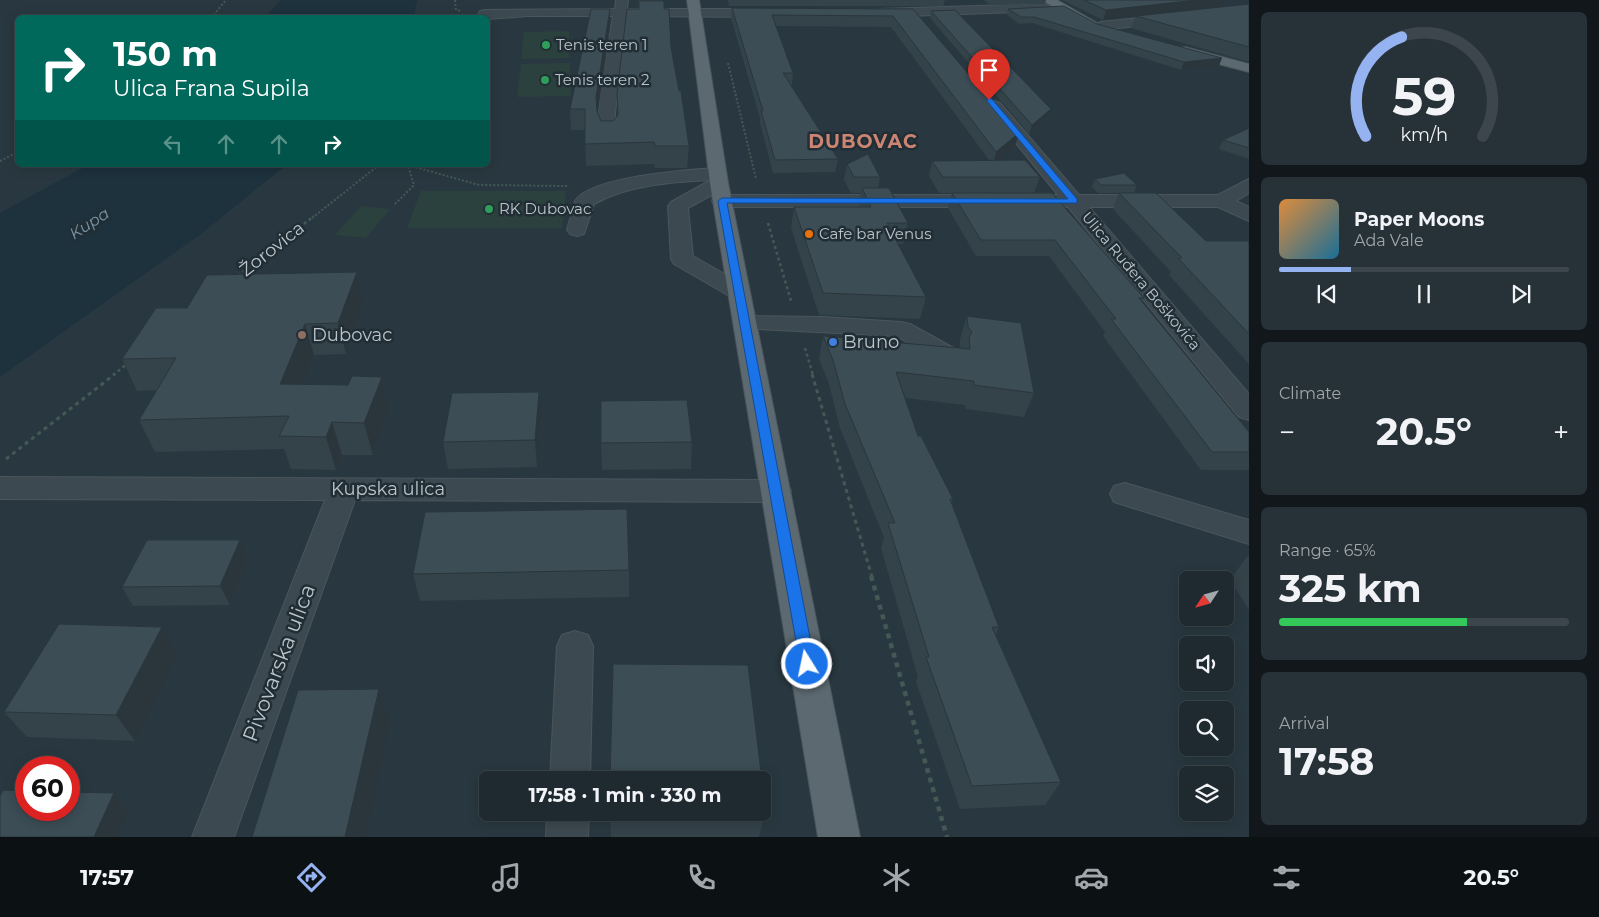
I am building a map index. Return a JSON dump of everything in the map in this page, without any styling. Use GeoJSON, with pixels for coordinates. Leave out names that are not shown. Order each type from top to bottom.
{"type":"FeatureCollection","features":[{"type":"Feature","properties":{"kind":"main road"},"geometry":{"type":"LineString","coordinates":[[1048,0],[1060,8],[1100,26],[1134,36]]}},
{"type":"Feature","properties":{"kind":"main road"},"geometry":{"type":"LineString","coordinates":[[702,9],[719,186],[839,837]]}},
{"type":"Feature","properties":{"kind":"main road"},"geometry":{"type":"LineString","coordinates":[[1172,47],[1249,68]]}},
{"type":"Feature","properties":{"kind":"street"},"geometry":{"type":"LineString","coordinates":[[483,15],[490,0]]}},
{"type":"Feature","properties":{"kind":"street"},"geometry":{"type":"LineString","coordinates":[[490,15],[548,6],[621,6],[786,13]]}},
{"type":"Feature","properties":{"kind":"street"},"geometry":{"type":"LineString","coordinates":[[607,136],[607,114],[621,6]]}},
{"type":"Feature","properties":{"kind":"street"},"geometry":{"type":"LineString","coordinates":[[866,13],[922,21],[1060,8]]}},
{"type":"Feature","properties":{"kind":"street"},"geometry":{"type":"LineString","coordinates":[[1100,26],[1182,17]]}},
{"type":"Feature","properties":{"kind":"street","name":"Ulica Ruđera Boškovića"},"geometry":{"type":"LineString","coordinates":[[979,88],[1249,411]]}},
{"type":"Feature","properties":{"kind":"street"},"geometry":{"type":"LineString","coordinates":[[577,230],[585,201],[596,194],[673,176],[719,186],[762,201],[1222,200],[1249,186]]}},
{"type":"Feature","properties":{"kind":"street"},"geometry":{"type":"LineString","coordinates":[[719,186],[678,206],[682,260],[739,292]]}},
{"type":"Feature","properties":{"kind":"street"},"geometry":{"type":"LineString","coordinates":[[1222,200],[1249,215]]}},
{"type":"Feature","properties":{"kind":"street"},"geometry":{"type":"LineString","coordinates":[[744,323],[901,330],[950,356]]}},
{"type":"Feature","properties":{"kind":"street","name":"Kupska ulica"},"geometry":{"type":"LineString","coordinates":[[0,488],[776,491]]}},
{"type":"Feature","properties":{"kind":"street","name":"Pivovarska ulica"},"geometry":{"type":"LineString","coordinates":[[213,837],[344,489]]}},
{"type":"Feature","properties":{"kind":"street"},"geometry":{"type":"LineString","coordinates":[[1125,494],[1249,532]]}},
{"type":"Feature","properties":{"kind":"street"},"geometry":{"type":"LineString","coordinates":[[570,771],[575,646]]}},
{"type":"Feature","properties":{"kind":"street"},"geometry":{"type":"LineString","coordinates":[[567,837],[568,821]]}},
{"type":"Feature","properties":{"kind":"path"},"geometry":{"type":"LineString","coordinates":[[214,15],[226,0]]}},
{"type":"Feature","properties":{"kind":"path"},"geometry":{"type":"LineString","coordinates":[[702,9],[762,201],[947,837]]}},
{"type":"Feature","properties":{"kind":"path"},"geometry":{"type":"LineString","coordinates":[[0,161],[15,154]]}},
{"type":"Feature","properties":{"kind":"path","name":"Žorovica"},"geometry":{"type":"LineString","coordinates":[[232,281],[376,167]]}},
{"type":"Feature","properties":{"kind":"path"},"geometry":{"type":"LineString","coordinates":[[395,204],[414,185],[409,167]]}},
{"type":"Feature","properties":{"kind":"path"},"geometry":{"type":"LineString","coordinates":[[414,167],[456,180],[479,184],[563,186],[614,190]]}},
{"type":"Feature","properties":{"kind":"path"},"geometry":{"type":"LineString","coordinates":[[0,464],[131,360]]}},
{"type":"Feature","properties":{"kind":"green space","name":"Tenis teren 1"},"geometry":{"type":"Polygon","coordinates":[[[569,31],[569,58],[521,59],[524,32],[569,31]]]}},
{"type":"Feature","properties":{"kind":"green space","name":"Tenis teren 2"},"geometry":{"type":"Polygon","coordinates":[[[570,63],[571,96],[517,97],[521,64],[570,63]]]}},
{"type":"Feature","properties":{"kind":"green space","name":"RK Dubovac"},"geometry":{"type":"Polygon","coordinates":[[[421,191],[566,191],[562,228],[407,228],[421,191]]]}},
{"type":"Feature","properties":{"kind":"green space"},"geometry":{"type":"Polygon","coordinates":[[[361,206],[390,209],[366,238],[335,235],[361,206]]]}},
{"type":"Feature","properties":{"kind":"water"},"geometry":{"type":"Polygon","coordinates":[[[281,0],[417,0],[414,15],[267,15],[281,0]]]}},
{"type":"Feature","properties":{"kind":"water","name":"Kupa"},"geometry":{"type":"Polygon","coordinates":[[[84,167],[284,167],[201,234],[0,377],[0,213],[84,167]]]}},
{"type":"Feature","properties":{"kind":"building"},"geometry":{"type":"Polygon","coordinates":[[[1084,0],[1198,0],[1106,10],[1084,0]]]}},
{"type":"Feature","properties":{"kind":"building"},"geometry":{"type":"Polygon","coordinates":[[[639,1],[664,1],[664,9],[669,9],[671,47],[679,91],[681,91],[689,146],[655,146],[654,142],[585,144],[585,109],[570,109],[591,9],[610,9],[596,97],[597,111],[601,121],[613,121],[618,115],[617,93],[627,9],[639,9],[639,1]]]}},
{"type":"Feature","properties":{"kind":"building"},"geometry":{"type":"Polygon","coordinates":[[[1249,4],[1249,47],[1136,16],[1249,4]]]}},
{"type":"Feature","properties":{"kind":"building"},"geometry":{"type":"Polygon","coordinates":[[[1064,6],[1097,24],[1222,58],[1184,62],[1034,17],[1021,17],[1008,9],[1064,6]]]}},
{"type":"Feature","properties":{"kind":"building"},"geometry":{"type":"Polygon","coordinates":[[[732,8],[913,9],[1019,133],[996,152],[893,16],[772,15],[793,73],[783,73],[838,159],[775,160],[761,111],[763,111],[732,8]]]}},
{"type":"Feature","properties":{"kind":"building"},"geometry":{"type":"Polygon","coordinates":[[[955,10],[1051,109],[1032,125],[931,11],[955,10]]]}},
{"type":"Feature","properties":{"kind":"building"},"geometry":{"type":"Polygon","coordinates":[[[1249,128],[1249,148],[1223,140],[1249,128]]]}},
{"type":"Feature","properties":{"kind":"building"},"geometry":{"type":"Polygon","coordinates":[[[868,154],[880,177],[854,177],[847,164],[868,154]]]}},
{"type":"Feature","properties":{"kind":"building"},"geometry":{"type":"Polygon","coordinates":[[[1025,160],[1040,177],[943,177],[932,161],[1025,160]]]}},
{"type":"Feature","properties":{"kind":"building"},"geometry":{"type":"Polygon","coordinates":[[[1124,173],[1137,185],[1101,185],[1095,179],[1124,173]]]}},
{"type":"Feature","properties":{"kind":"building"},"geometry":{"type":"Polygon","coordinates":[[[862,188],[889,188],[908,223],[887,223],[926,297],[823,293],[794,207],[871,207],[862,188]]]}},
{"type":"Feature","properties":{"kind":"building"},"geometry":{"type":"Polygon","coordinates":[[[952,193],[1052,193],[1144,298],[1139,298],[1249,432],[1249,452],[1212,452],[1111,319],[1116,319],[1055,240],[981,240],[952,193]]]}},
{"type":"Feature","properties":{"kind":"building"},"geometry":{"type":"Polygon","coordinates":[[[1119,193],[1156,193],[1206,241],[1249,241],[1249,334],[1178,258],[1182,258],[1119,193]]]}},
{"type":"Feature","properties":{"kind":"building"},"geometry":{"type":"Polygon","coordinates":[[[357,272],[338,323],[305,324],[280,384],[348,385],[352,376],[382,377],[364,423],[332,422],[326,437],[279,436],[289,416],[139,420],[176,358],[122,359],[156,308],[187,308],[207,275],[357,272]]]}},
{"type":"Feature","properties":{"kind":"building"},"geometry":{"type":"Polygon","coordinates":[[[967,316],[1021,323],[1034,393],[974,385],[974,381],[896,372],[918,436],[921,436],[953,499],[950,499],[999,627],[992,627],[1061,782],[972,786],[926,657],[929,657],[888,523],[895,523],[845,404],[833,360],[823,336],[970,349],[969,337],[972,332],[968,327],[967,316]]]}},
{"type":"Feature","properties":{"kind":"building"},"geometry":{"type":"Polygon","coordinates":[[[539,392],[535,440],[443,442],[452,393],[539,392]]]}},
{"type":"Feature","properties":{"kind":"building"},"geometry":{"type":"Polygon","coordinates":[[[687,400],[692,442],[601,443],[601,401],[687,400]]]}},
{"type":"Feature","properties":{"kind":"building"},"geometry":{"type":"Polygon","coordinates":[[[627,509],[629,570],[413,574],[425,512],[627,509]]]}},
{"type":"Feature","properties":{"kind":"building"},"geometry":{"type":"Polygon","coordinates":[[[147,540],[240,540],[220,586],[122,587],[147,540]]]}},
{"type":"Feature","properties":{"kind":"building"},"geometry":{"type":"Polygon","coordinates":[[[59,624],[162,627],[116,715],[4,712],[59,624]]]}},
{"type":"Feature","properties":{"kind":"building"},"geometry":{"type":"Polygon","coordinates":[[[613,664],[748,665],[761,771],[610,771],[613,664]]]}},
{"type":"Feature","properties":{"kind":"building"},"geometry":{"type":"Polygon","coordinates":[[[379,689],[345,837],[252,837],[298,690],[379,689]]]}},
{"type":"Feature","properties":{"kind":"building"},"geometry":{"type":"Polygon","coordinates":[[[3,790],[15,791],[15,821],[80,821],[80,792],[114,793],[94,837],[0,837],[0,796],[3,790]]]}},
{"type":"Feature","properties":{"kind":"place","name":"Tenis teren 1"},"geometry":{"type":"Point","coordinates":[546,45]}},
{"type":"Feature","properties":{"kind":"place","name":"Tenis teren 2"},"geometry":{"type":"Point","coordinates":[545,80]}},
{"type":"Feature","properties":{"kind":"place","name":"RK Dubovac"},"geometry":{"type":"Point","coordinates":[489,209]}},
{"type":"Feature","properties":{"kind":"place","name":"Cafe bar Venus"},"geometry":{"type":"Point","coordinates":[809,234]}},
{"type":"Feature","properties":{"kind":"place","name":"Dubovac"},"geometry":{"type":"Point","coordinates":[302,335]}},
{"type":"Feature","properties":{"kind":"place","name":"Bruno"},"geometry":{"type":"Point","coordinates":[833,342]}},
{"type":"Feature","properties":{"kind":"district","name":"DUBOVAC"},"geometry":{"type":"Point","coordinates":[863,141]}},
{"type":"Feature","properties":{"kind":"route"},"geometry":{"type":"LineString","coordinates":[[807,664],[722,201],[1074,201],[989,100]]}}]}
